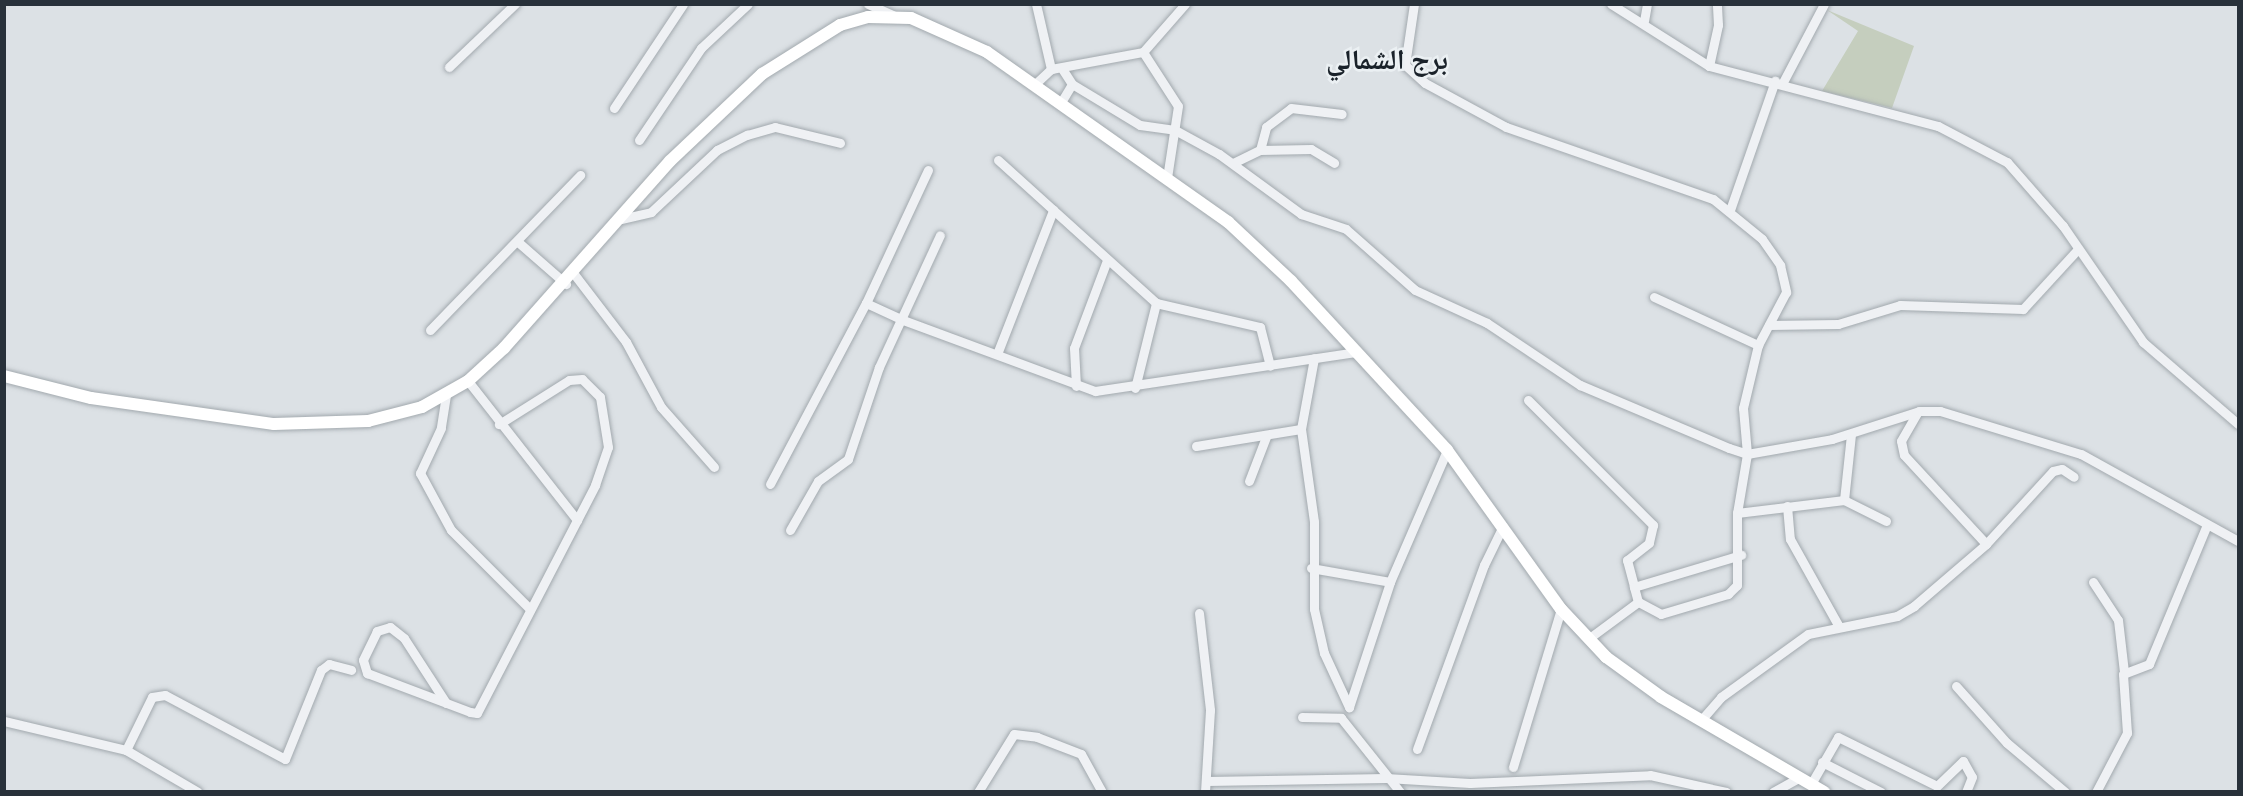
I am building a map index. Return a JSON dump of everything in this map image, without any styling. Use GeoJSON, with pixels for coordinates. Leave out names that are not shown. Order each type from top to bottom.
{"type":"FeatureCollection","features":[{"type":"Feature","properties":{"kind":"main road"},"geometry":{"type":"LineString","coordinates":[[4,376],[91,398],[274,424],[368,421],[446,396],[468,381],[570,279],[697,133],[762,74],[840,25],[893,16],[956,35],[1034,85],[1167,178],[1253,245],[1357,352],[1447,450],[1561,609],[1588,639],[1634,679],[1824,792]]}},
{"type":"Feature","properties":{"kind":"street"},"geometry":{"type":"LineString","coordinates":[[449,67],[515,4]]}},
{"type":"Feature","properties":{"kind":"street"},"geometry":{"type":"LineString","coordinates":[[614,108],[683,4]]}},
{"type":"Feature","properties":{"kind":"street"},"geometry":{"type":"LineString","coordinates":[[639,140],[701,48],[748,4]]}},
{"type":"Feature","properties":{"kind":"street"},"geometry":{"type":"LineString","coordinates":[[868,4],[893,16]]}},
{"type":"Feature","properties":{"kind":"street"},"geometry":{"type":"LineString","coordinates":[[1036,4],[1051,69]]}},
{"type":"Feature","properties":{"kind":"street"},"geometry":{"type":"LineString","coordinates":[[1034,85],[1051,69],[1063,70],[1107,56],[1143,52],[1185,4]]}},
{"type":"Feature","properties":{"kind":"street"},"geometry":{"type":"LineString","coordinates":[[1414,4],[1405,65],[1440,93],[1506,127],[1695,191],[1730,210],[1780,265],[1786,292],[1758,345],[1743,408],[1747,454],[1737,513],[1741,555],[1737,585],[1728,594],[1661,614],[1638,602],[1627,560],[1649,543],[1653,525],[1528,400]]}},
{"type":"Feature","properties":{"kind":"street"},"geometry":{"type":"LineString","coordinates":[[1611,4],[1644,21],[1677,50],[1709,66],[1938,126],[1975,142],[2032,188],[2143,342],[2238,424]]}},
{"type":"Feature","properties":{"kind":"street"},"geometry":{"type":"LineString","coordinates":[[1644,21],[1647,4]]}},
{"type":"Feature","properties":{"kind":"street"},"geometry":{"type":"LineString","coordinates":[[1709,66],[1718,25],[1717,4]]}},
{"type":"Feature","properties":{"kind":"street"},"geometry":{"type":"LineString","coordinates":[[1730,210],[1779,83],[1824,4]]}},
{"type":"Feature","properties":{"kind":"street"},"geometry":{"type":"LineString","coordinates":[[1143,52],[1174,97],[1175,130],[1167,178]]}},
{"type":"Feature","properties":{"kind":"street"},"geometry":{"type":"LineString","coordinates":[[1063,70],[1072,84],[1140,125],[1175,130],[1233,163],[1291,209],[1346,229],[1415,290],[1487,323],[1580,386],[1747,454],[1851,434],[1917,413],[1940,411],[1995,424],[2081,454],[2238,541]]}},
{"type":"Feature","properties":{"kind":"street"},"geometry":{"type":"LineString","coordinates":[[1059,104],[1072,84]]}},
{"type":"Feature","properties":{"kind":"street"},"geometry":{"type":"LineString","coordinates":[[1260,150],[1266,127],[1291,108],[1342,114]]}},
{"type":"Feature","properties":{"kind":"street"},"geometry":{"type":"LineString","coordinates":[[621,219],[656,208],[717,150],[747,135],[775,127],[840,143]]}},
{"type":"Feature","properties":{"kind":"street"},"geometry":{"type":"LineString","coordinates":[[1233,163],[1260,150],[1311,149],[1334,163]]}},
{"type":"Feature","properties":{"kind":"street"},"geometry":{"type":"LineString","coordinates":[[998,160],[1156,303],[1253,323],[1267,341],[1270,366]]}},
{"type":"Feature","properties":{"kind":"street"},"geometry":{"type":"LineString","coordinates":[[770,484],[866,303],[928,170]]}},
{"type":"Feature","properties":{"kind":"street"},"geometry":{"type":"LineString","coordinates":[[430,330],[518,242],[580,175]]}},
{"type":"Feature","properties":{"kind":"street"},"geometry":{"type":"LineString","coordinates":[[997,354],[1053,210]]}},
{"type":"Feature","properties":{"kind":"street"},"geometry":{"type":"LineString","coordinates":[[790,530],[818,481],[848,459],[870,388],[940,235]]}},
{"type":"Feature","properties":{"kind":"street"},"geometry":{"type":"LineString","coordinates":[[518,242],[570,279],[626,342],[656,401],[714,467]]}},
{"type":"Feature","properties":{"kind":"street"},"geometry":{"type":"LineString","coordinates":[[1769,326],[1838,324],[1900,305],[2023,309],[2077,250]]}},
{"type":"Feature","properties":{"kind":"street"},"geometry":{"type":"LineString","coordinates":[[1076,386],[1074,348],[1107,260]]}},
{"type":"Feature","properties":{"kind":"street"},"geometry":{"type":"LineString","coordinates":[[1654,297],[1758,345]]}},
{"type":"Feature","properties":{"kind":"street"},"geometry":{"type":"LineString","coordinates":[[866,303],[903,320],[1076,386],[1106,392],[1357,352]]}},
{"type":"Feature","properties":{"kind":"street"},"geometry":{"type":"LineString","coordinates":[[1135,388],[1156,303]]}},
{"type":"Feature","properties":{"kind":"street"},"geometry":{"type":"LineString","coordinates":[[1314,358],[1302,429],[1314,522],[1311,568],[1324,653],[1349,707],[1390,582],[1447,450]]}},
{"type":"Feature","properties":{"kind":"street"},"geometry":{"type":"LineString","coordinates":[[446,703],[405,638],[390,627],[376,631],[363,660],[367,673],[446,703],[478,712],[577,520],[608,447],[606,414],[590,383],[569,380],[499,424]]}},
{"type":"Feature","properties":{"kind":"street"},"geometry":{"type":"LineString","coordinates":[[468,381],[499,424],[577,520]]}},
{"type":"Feature","properties":{"kind":"street"},"geometry":{"type":"LineString","coordinates":[[446,396],[441,428],[420,473],[451,530],[530,609]]}},
{"type":"Feature","properties":{"kind":"street"},"geometry":{"type":"LineString","coordinates":[[1917,413],[1901,441],[1904,455],[1986,544]]}},
{"type":"Feature","properties":{"kind":"street"},"geometry":{"type":"LineString","coordinates":[[1196,446],[1266,437],[1302,429]]}},
{"type":"Feature","properties":{"kind":"street"},"geometry":{"type":"LineString","coordinates":[[1844,500],[1851,434]]}},
{"type":"Feature","properties":{"kind":"street"},"geometry":{"type":"LineString","coordinates":[[1249,481],[1266,437]]}},
{"type":"Feature","properties":{"kind":"street"},"geometry":{"type":"LineString","coordinates":[[1702,719],[1721,697],[1799,640],[1838,625],[1897,616],[1986,544],[2054,471],[2062,469],[2074,477]]}},
{"type":"Feature","properties":{"kind":"street"},"geometry":{"type":"LineString","coordinates":[[1737,513],[1844,500],[1886,520]]}},
{"type":"Feature","properties":{"kind":"street"},"geometry":{"type":"LineString","coordinates":[[1787,506],[1790,539],[1838,625]]}},
{"type":"Feature","properties":{"kind":"street"},"geometry":{"type":"LineString","coordinates":[[2124,672],[2149,664],[2207,525]]}},
{"type":"Feature","properties":{"kind":"street"},"geometry":{"type":"LineString","coordinates":[[1417,749],[1484,566],[1503,526]]}},
{"type":"Feature","properties":{"kind":"street"},"geometry":{"type":"LineString","coordinates":[[1634,587],[1741,555]]}},
{"type":"Feature","properties":{"kind":"street"},"geometry":{"type":"LineString","coordinates":[[1311,568],[1390,582]]}},
{"type":"Feature","properties":{"kind":"street"},"geometry":{"type":"LineString","coordinates":[[2093,582],[2118,620],[2124,672],[2127,733],[2096,792]]}},
{"type":"Feature","properties":{"kind":"street"},"geometry":{"type":"LineString","coordinates":[[1588,639],[1638,602]]}},
{"type":"Feature","properties":{"kind":"street"},"geometry":{"type":"LineString","coordinates":[[1513,767],[1561,609]]}},
{"type":"Feature","properties":{"kind":"street"},"geometry":{"type":"LineString","coordinates":[[1199,613],[1210,710],[1205,792]]}},
{"type":"Feature","properties":{"kind":"street"},"geometry":{"type":"LineString","coordinates":[[126,750],[152,697],[165,695],[285,759],[321,669],[329,664],[351,670]]}},
{"type":"Feature","properties":{"kind":"street"},"geometry":{"type":"LineString","coordinates":[[1956,686],[2007,743],[2065,792]]}},
{"type":"Feature","properties":{"kind":"street"},"geometry":{"type":"LineString","coordinates":[[1302,717],[1341,718],[1386,778],[1400,792]]}},
{"type":"Feature","properties":{"kind":"street"},"geometry":{"type":"LineString","coordinates":[[4,721],[126,750],[198,792]]}},
{"type":"Feature","properties":{"kind":"street"},"geometry":{"type":"LineString","coordinates":[[978,792],[1014,735],[1037,737],[1081,754],[1102,792]]}},
{"type":"Feature","properties":{"kind":"street"},"geometry":{"type":"LineString","coordinates":[[1773,792],[1805,780],[1822,762],[1838,737],[1937,786],[1963,761],[1972,777],[1966,792]]}},
{"type":"Feature","properties":{"kind":"street"},"geometry":{"type":"LineString","coordinates":[[1822,762],[1881,792]]}},
{"type":"Feature","properties":{"kind":"street"},"geometry":{"type":"LineString","coordinates":[[1207,781],[1386,778],[1470,783],[1650,775],[1726,792]]}},
{"type":"Feature","properties":{"kind":"street"},"geometry":{"type":"LineString","coordinates":[[1470,783],[1478,792]]}},
{"type":"Feature","properties":{"kind":"green space"},"geometry":{"type":"Polygon","coordinates":[[[1827,10],[1914,46],[1892,108],[1822,91],[1858,31],[1827,10]]]}},
{"type":"Feature","properties":{"kind":"district","name":"برج الشمالي"},"geometry":{"type":"Point","coordinates":[1387,59]}}]}
